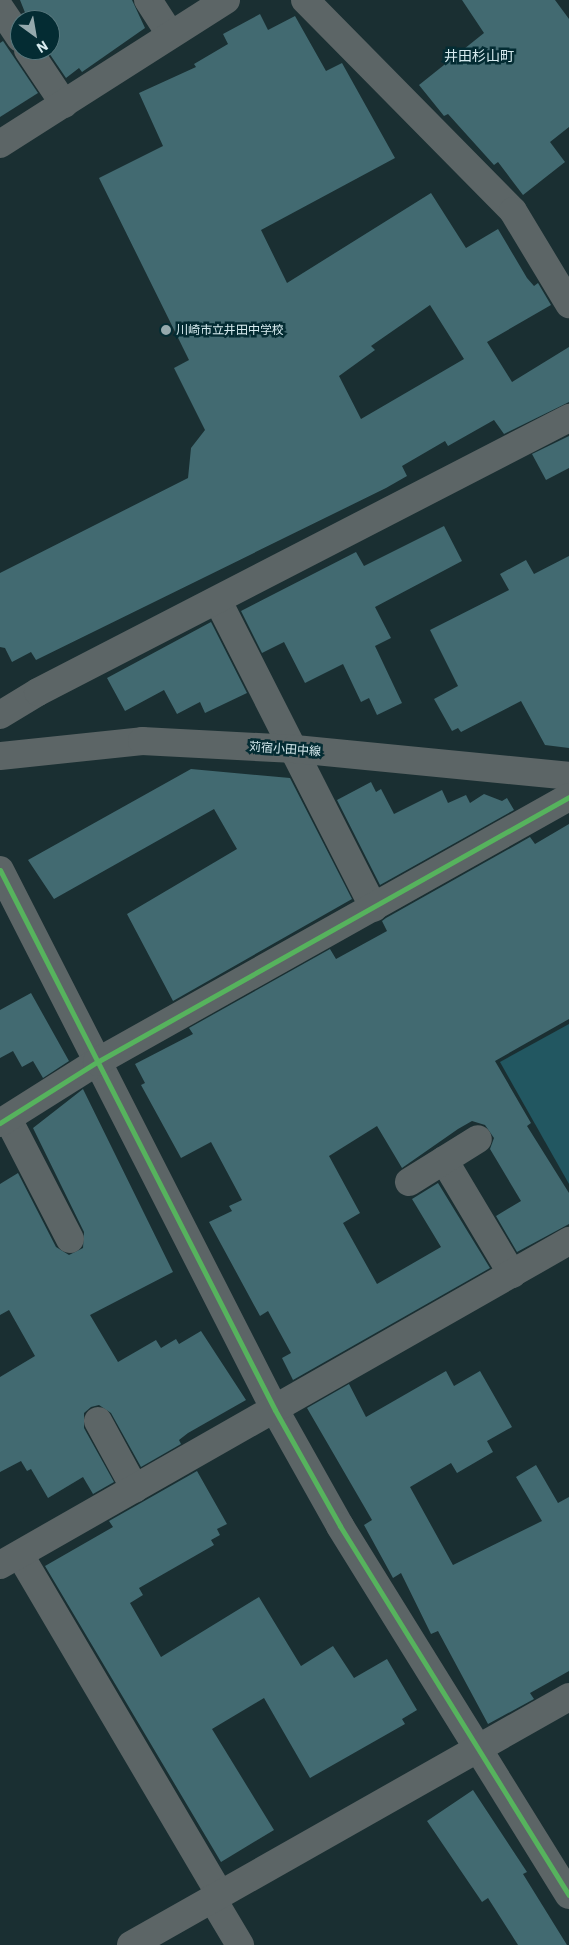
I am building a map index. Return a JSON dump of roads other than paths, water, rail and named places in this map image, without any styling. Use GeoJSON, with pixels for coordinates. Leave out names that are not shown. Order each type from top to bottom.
{"type":"FeatureCollection","features":[{"type":"Feature","properties":{"kind":"street"},"geometry":{"type":"LineString","coordinates":[[148,0],[170,34]]}},
{"type":"Feature","properties":{"kind":"street"},"geometry":{"type":"LineString","coordinates":[[0,144],[226,0]]}},
{"type":"Feature","properties":{"kind":"street"},"geometry":{"type":"LineString","coordinates":[[305,0],[513,211],[569,304]]}},
{"type":"Feature","properties":{"kind":"street"},"geometry":{"type":"LineString","coordinates":[[0,8],[10,23]]}},
{"type":"Feature","properties":{"kind":"street"},"geometry":{"type":"LineString","coordinates":[[35,60],[64,104]]}},
{"type":"Feature","properties":{"kind":"street"},"geometry":{"type":"LineString","coordinates":[[0,715],[569,418]]}},
{"type":"Feature","properties":{"kind":"street"},"geometry":{"type":"LineString","coordinates":[[218,602],[295,749],[374,908]]}},
{"type":"Feature","properties":{"kind":"street","name":"苅宿小田中線"},"geometry":{"type":"LineString","coordinates":[[0,756],[142,741],[295,749],[569,776]]}},
{"type":"Feature","properties":{"kind":"street"},"geometry":{"type":"LineString","coordinates":[[70,1240],[4,1121],[97,1062],[569,797]]}},
{"type":"Feature","properties":{"kind":"street"},"geometry":{"type":"LineString","coordinates":[[0,870],[275,1410],[476,1747],[569,1895]]}},
{"type":"Feature","properties":{"kind":"street"},"geometry":{"type":"LineString","coordinates":[[408,1182],[478,1139]]}},
{"type":"Feature","properties":{"kind":"street"},"geometry":{"type":"LineString","coordinates":[[444,1160],[512,1274]]}},
{"type":"Feature","properties":{"kind":"street"},"geometry":{"type":"LineString","coordinates":[[240,1945],[216,1896],[10,1560],[569,1242]]}},
{"type":"Feature","properties":{"kind":"street"},"geometry":{"type":"LineString","coordinates":[[98,1421],[135,1490]]}},
{"type":"Feature","properties":{"kind":"street"},"geometry":{"type":"LineString","coordinates":[[131,1945],[476,1747],[569,1697]]}},
{"type":"Feature","properties":{"kind":"place","name":"川崎市立井田中学校"},"geometry":{"type":"Point","coordinates":[166,330]}},
{"type":"Feature","properties":{"kind":"district","name":"井田杉山町"},"geometry":{"type":"Point","coordinates":[479,56]}}]}
